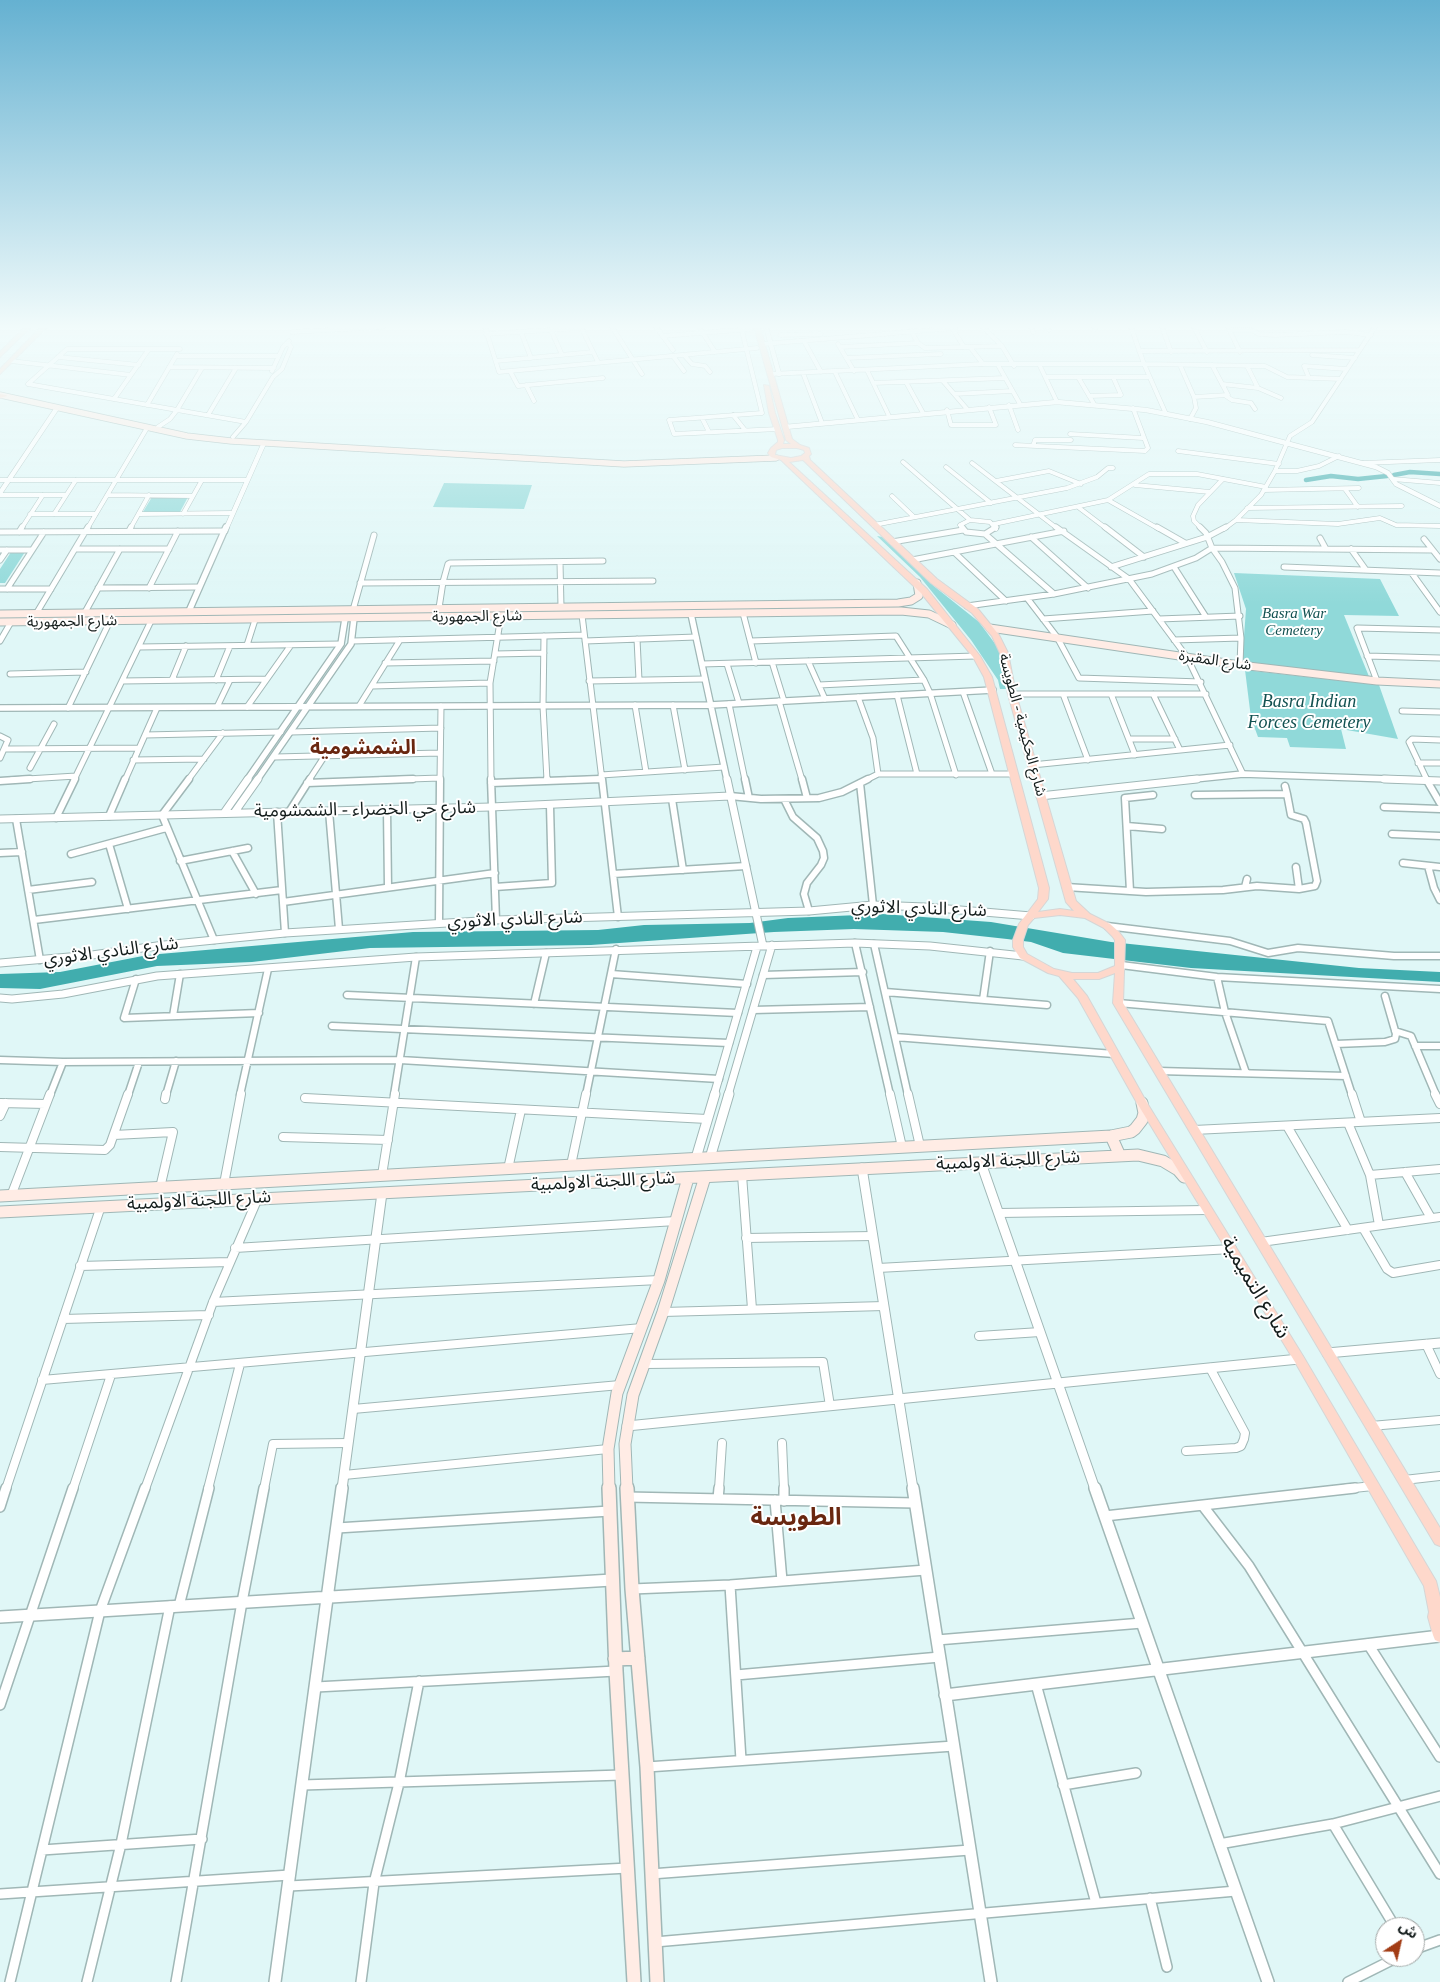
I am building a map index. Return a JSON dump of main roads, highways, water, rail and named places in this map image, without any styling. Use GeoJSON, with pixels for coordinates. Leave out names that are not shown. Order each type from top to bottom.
{"type":"FeatureCollection","features":[{"type":"Feature","properties":{"kind":"main road"},"geometry":{"type":"LineString","coordinates":[[108,419],[197,438],[635,461],[758,454],[774,449],[798,446]]}},
{"type":"Feature","properties":{"kind":"main road"},"geometry":{"type":"LineString","coordinates":[[125,419],[191,433],[233,437],[639,464],[797,460],[806,456]]}},
{"type":"Feature","properties":{"kind":"main road"},"geometry":{"type":"LineString","coordinates":[[774,449],[781,443],[775,419]]}},
{"type":"Feature","properties":{"kind":"main road"},"geometry":{"type":"LineString","coordinates":[[783,419],[790,440],[798,446]]}},
{"type":"Feature","properties":{"kind":"main road","name":"شارع الحكيمية - الطويسة"},"geometry":{"type":"LineString","coordinates":[[798,446],[807,450],[807,461],[864,516],[934,581],[975,611],[990,628],[1004,652],[1019,721],[1066,887],[1072,902],[1087,916]]}},
{"type":"Feature","properties":{"kind":"main road","name":"شارع الحكيمية - الطويسة"},"geometry":{"type":"LineString","coordinates":[[774,449],[771,453],[849,519],[932,599],[976,656],[988,678],[993,690],[1044,888],[1043,899],[1027,920]]}},
{"type":"Feature","properties":{"kind":"main road"},"geometry":{"type":"LineString","coordinates":[[849,519],[853,515],[864,516]]}},
{"type":"Feature","properties":{"kind":"main road","name":"شارع الجمهورية"},"geometry":{"type":"LineString","coordinates":[[0,614],[898,602],[911,601],[919,596],[920,592],[916,583]]}},
{"type":"Feature","properties":{"kind":"main road"},"geometry":{"type":"LineString","coordinates":[[898,602],[904,606],[901,611]]}},
{"type":"Feature","properties":{"kind":"main road","name":"شارع الجمهورية"},"geometry":{"type":"LineString","coordinates":[[0,622],[901,611],[930,614],[952,625]]}},
{"type":"Feature","properties":{"kind":"main road","name":"شارع المقبرة"},"geometry":{"type":"LineString","coordinates":[[990,628],[1240,665],[1377,682],[1440,684]]}},
{"type":"Feature","properties":{"kind":"main road"},"geometry":{"type":"LineString","coordinates":[[1001,721],[1019,721]]}},
{"type":"Feature","properties":{"kind":"main road"},"geometry":{"type":"LineString","coordinates":[[1004,732],[1012,730],[1022,732]]}},
{"type":"Feature","properties":{"kind":"main road"},"geometry":{"type":"LineString","coordinates":[[1060,912],[1087,916],[1107,926],[1120,940],[1121,965],[1107,974],[1090,977],[1050,971],[1020,951],[1019,933],[1027,920],[1060,912]]}},
{"type":"Feature","properties":{"kind":"main road","name":"شارع التميمية"},"geometry":{"type":"LineString","coordinates":[[1121,965],[1118,1003],[1402,1480],[1440,1540]]}},
{"type":"Feature","properties":{"kind":"main road","name":"شارع التميمية"},"geometry":{"type":"LineString","coordinates":[[1063,974],[1082,996],[1142,1103],[1299,1359],[1430,1585],[1438,1604],[1435,1617],[1440,1635]]}},
{"type":"Feature","properties":{"kind":"main road","name":"شارع اللجنة الاولمبية"},"geometry":{"type":"LineString","coordinates":[[0,1196],[1111,1136],[1131,1132],[1135,1129],[1142,1120],[1144,1113],[1142,1103]]}},
{"type":"Feature","properties":{"kind":"main road"},"geometry":{"type":"LineString","coordinates":[[1111,1136],[1120,1156]]}},
{"type":"Feature","properties":{"kind":"main road","name":"شارع اللجنة الاولمبية"},"geometry":{"type":"LineString","coordinates":[[1,1214],[101,1206],[1120,1156],[1148,1156],[1163,1161],[1178,1170],[1195,1189]]}},
{"type":"Feature","properties":{"kind":"main road"},"geometry":{"type":"LineString","coordinates":[[468,1171],[468,1188]]}},
{"type":"Feature","properties":{"kind":"main road"},"geometry":{"type":"LineString","coordinates":[[436,1190],[437,1172]]}},
{"type":"Feature","properties":{"kind":"main road"},"geometry":{"type":"LineString","coordinates":[[657,1982],[646,1767],[632,1589],[625,1444],[634,1395],[705,1177]]}},
{"type":"Feature","properties":{"kind":"main road"},"geometry":{"type":"LineString","coordinates":[[634,1982],[616,1665],[608,1449],[611,1421],[619,1389],[659,1280],[688,1178]]}},
{"type":"Feature","properties":{"kind":"main road"},"geometry":{"type":"LineString","coordinates":[[619,1389],[634,1395]]}},
{"type":"Feature","properties":{"kind":"main road"},"geometry":{"type":"LineString","coordinates":[[616,1665],[638,1658]]}},
{"type":"Feature","properties":{"kind":"waterway"},"geometry":{"type":"LineString","coordinates":[[1394,475],[1410,472],[1440,474]]}},
{"type":"Feature","properties":{"kind":"waterway"},"geometry":{"type":"LineString","coordinates":[[1306,480],[1331,476],[1358,479],[1387,476]]}},
{"type":"Feature","properties":{"kind":"district","name":"الشمشومية"},"geometry":{"type":"Point","coordinates":[363,749]}},
{"type":"Feature","properties":{"kind":"district","name":"الطويسة"},"geometry":{"type":"Point","coordinates":[796,1519]}},
{"type":"Feature","properties":{"kind":"park label","name":"Basra War Cemetery"},"geometry":{"type":"Point","coordinates":[1294,622]}},
{"type":"Feature","properties":{"kind":"park label","name":"Basra Indian Forces Cemetery"},"geometry":{"type":"Point","coordinates":[1309,712]}}]}
